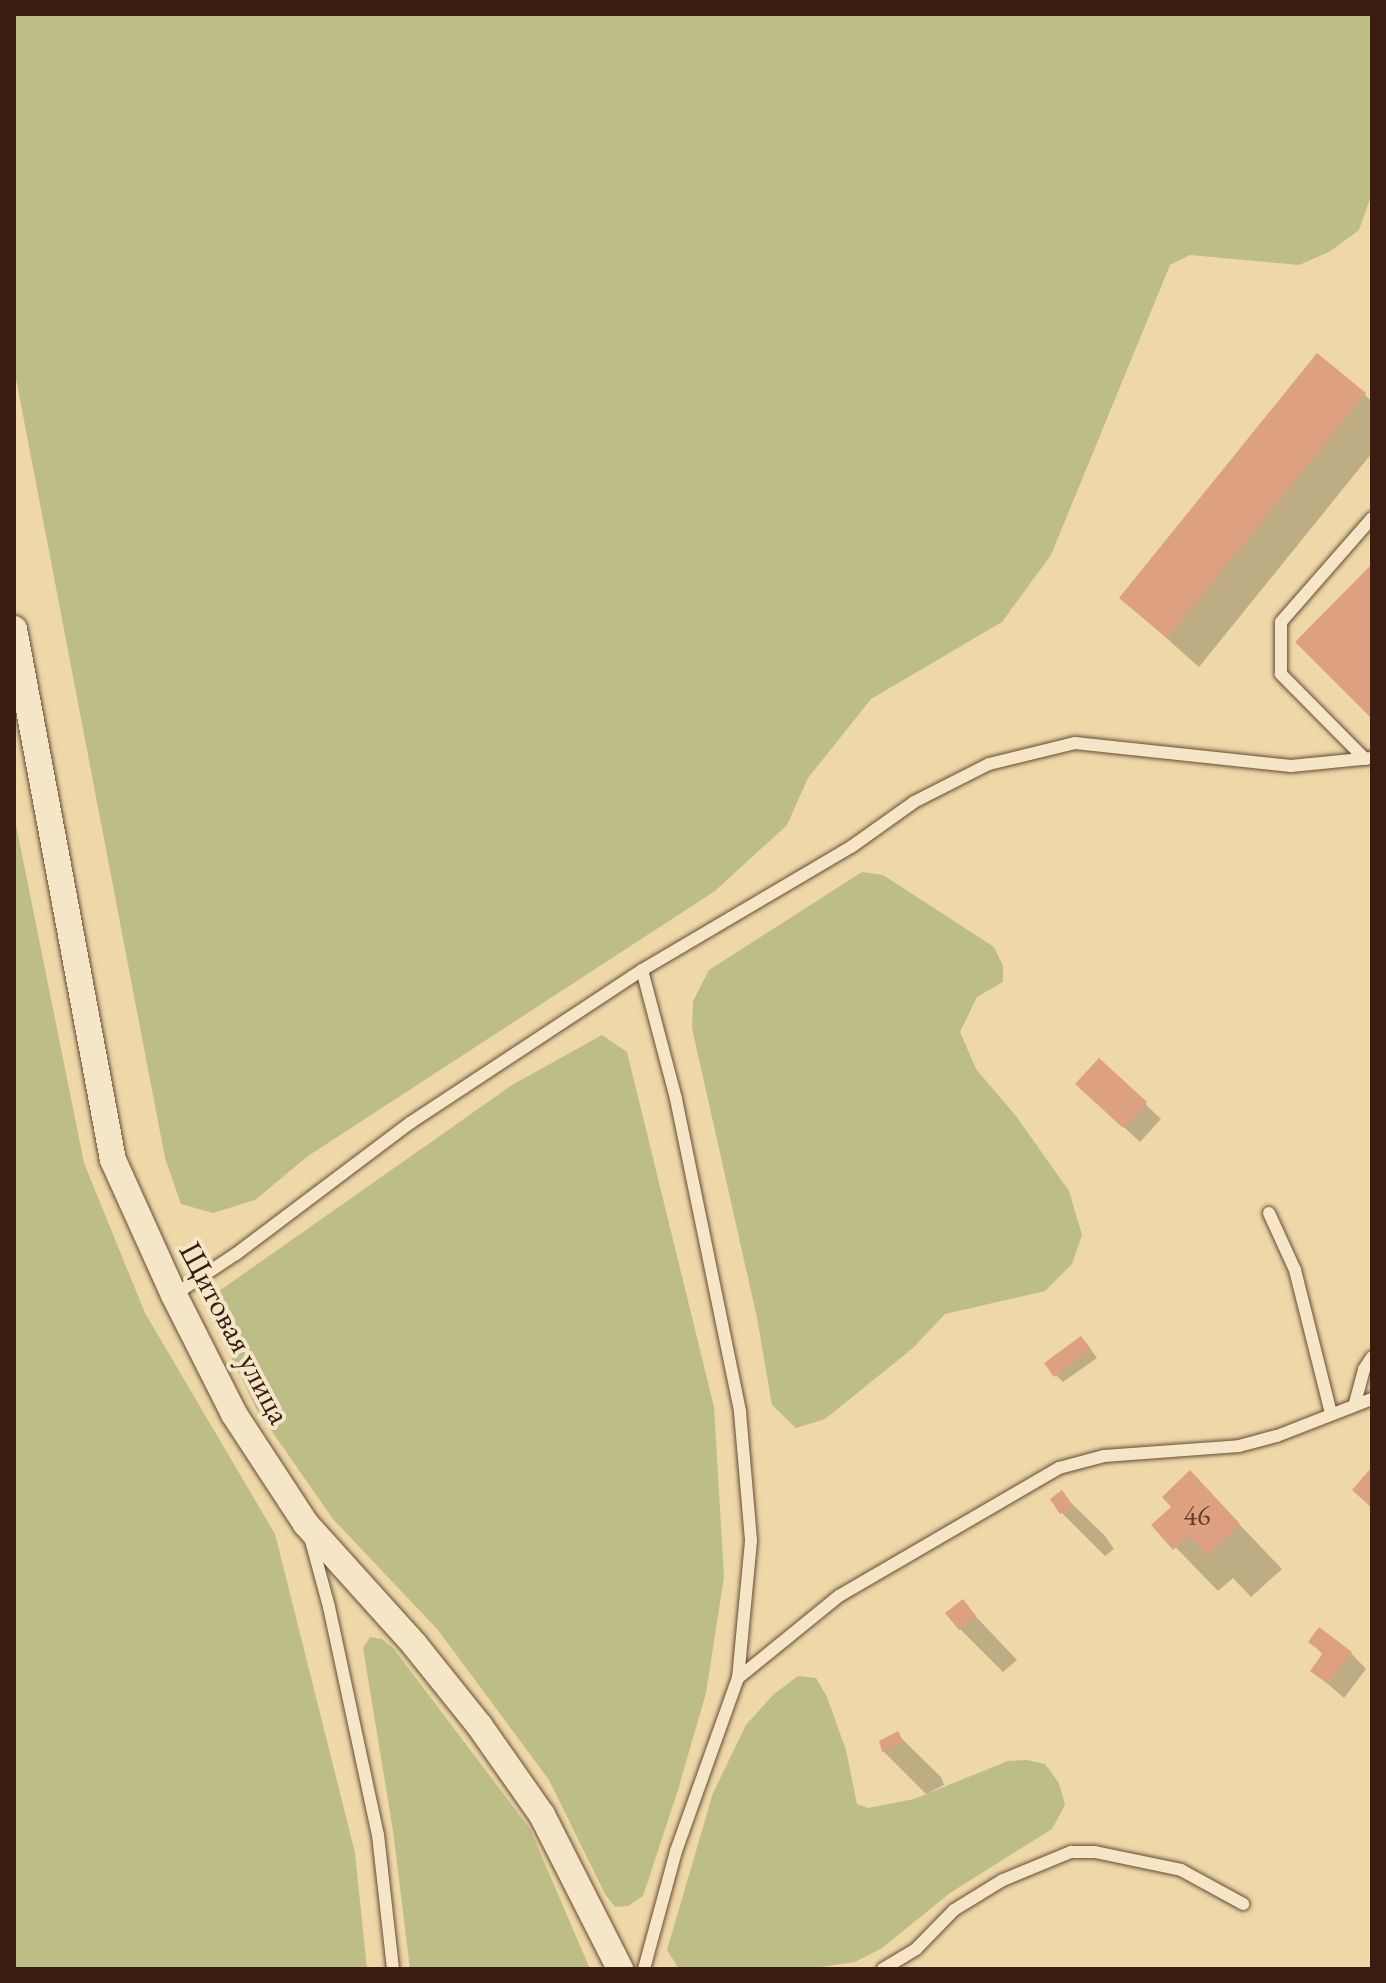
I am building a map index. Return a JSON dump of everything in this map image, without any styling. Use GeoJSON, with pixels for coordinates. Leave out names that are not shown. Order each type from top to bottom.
{"type":"FeatureCollection","features":[{"type":"Feature","properties":{"kind":"street","name":"Щитовая улица"},"geometry":{"type":"LineString","coordinates":[[14,629],[113,1160],[174,1295],[234,1414],[306,1524],[414,1644],[479,1725],[542,1815],[620,1969]]}},
{"type":"Feature","properties":{"kind":"lane"},"geometry":{"type":"LineString","coordinates":[[1369,758],[1281,674],[1281,622],[1372,518]]}},
{"type":"Feature","properties":{"kind":"lane"},"geometry":{"type":"LineString","coordinates":[[174,1295],[236,1254],[410,1123],[642,970],[851,847],[914,802],[989,764],[1075,743],[1291,766],[1369,758]]}},
{"type":"Feature","properties":{"kind":"lane"},"geometry":{"type":"LineString","coordinates":[[642,970],[676,1099],[740,1412],[751,1541],[738,1678],[676,1851],[644,1969]]}},
{"type":"Feature","properties":{"kind":"lane"},"geometry":{"type":"LineString","coordinates":[[1269,1213],[1295,1270],[1331,1413]]}},
{"type":"Feature","properties":{"kind":"lane"},"geometry":{"type":"LineString","coordinates":[[1355,1403],[1364,1369],[1372,1357]]}},
{"type":"Feature","properties":{"kind":"lane"},"geometry":{"type":"LineString","coordinates":[[738,1678],[839,1596],[1059,1468],[1104,1456],[1239,1446],[1277,1436],[1355,1403],[1372,1399]]}},
{"type":"Feature","properties":{"kind":"lane"},"geometry":{"type":"LineString","coordinates":[[306,1524],[329,1607],[378,1835],[393,1969]]}},
{"type":"Feature","properties":{"kind":"lane"},"geometry":{"type":"LineString","coordinates":[[883,1969],[916,1949],[967,1902],[1003,1880],[1071,1852],[1095,1852],[1181,1870],[1243,1904]]}},
{"type":"Feature","properties":{"kind":"green space"},"geometry":{"type":"Polygon","coordinates":[[[14,14],[1372,14],[1372,193],[1359,230],[1329,252],[1299,265],[1190,255],[1170,265],[1051,555],[1002,622],[871,699],[808,778],[787,825],[715,891],[308,1156],[255,1200],[213,1213],[181,1204],[165,1158],[14,368],[14,14]]]}},
{"type":"Feature","properties":{"kind":"green space"},"geometry":{"type":"Polygon","coordinates":[[[14,815],[84,1163],[145,1313],[275,1534],[355,1853],[367,1969],[14,1969],[14,815]]]}},
{"type":"Feature","properties":{"kind":"green space"},"geometry":{"type":"Polygon","coordinates":[[[862,872],[883,875],[994,947],[1003,966],[1003,982],[977,997],[960,1032],[976,1069],[1016,1116],[1069,1191],[1082,1235],[1072,1264],[1045,1291],[945,1314],[913,1348],[825,1419],[796,1428],[772,1405],[757,1318],[692,1028],[693,1001],[709,970],[862,872]]]}},
{"type":"Feature","properties":{"kind":"green space"},"geometry":{"type":"Polygon","coordinates":[[[602,1035],[627,1052],[714,1407],[724,1577],[706,1693],[643,1896],[628,1906],[615,1907],[605,1894],[549,1780],[438,1630],[333,1519],[257,1410],[212,1317],[219,1291],[512,1085],[602,1035]]]}},
{"type":"Feature","properties":{"kind":"green space"},"geometry":{"type":"Polygon","coordinates":[[[370,1637],[382,1639],[394,1649],[530,1829],[590,1969],[410,1969],[393,1831],[363,1648],[370,1637]]]}},
{"type":"Feature","properties":{"kind":"green space"},"geometry":{"type":"Polygon","coordinates":[[[798,1676],[816,1678],[827,1697],[846,1750],[857,1804],[868,1808],[914,1799],[1008,1761],[1027,1760],[1045,1764],[1059,1783],[1065,1805],[1052,1829],[950,1893],[882,1948],[855,1962],[808,1969],[679,1969],[667,1950],[713,1793],[746,1725],[774,1694],[798,1676]]]}},
{"type":"Feature","properties":{"kind":"building"},"geometry":{"type":"Polygon","coordinates":[[[1317,353],[1366,393],[1167,638],[1119,598],[1317,353]]]}},
{"type":"Feature","properties":{"kind":"building"},"geometry":{"type":"Polygon","coordinates":[[[1372,564],[1372,719],[1295,642],[1372,564]]]}},
{"type":"Feature","properties":{"kind":"building"},"geometry":{"type":"Polygon","coordinates":[[[1099,1058],[1147,1102],[1123,1128],[1075,1084],[1099,1058]]]}},
{"type":"Feature","properties":{"kind":"building"},"geometry":{"type":"Polygon","coordinates":[[[1081,1336],[1091,1349],[1054,1377],[1044,1363],[1081,1336]]]}},
{"type":"Feature","properties":{"kind":"building"},"geometry":{"type":"Polygon","coordinates":[[[1372,1467],[1372,1508],[1352,1490],[1372,1467]]]}},
{"type":"Feature","properties":{"kind":"building"},"geometry":{"type":"Polygon","coordinates":[[[1190,1470],[1240,1524],[1207,1555],[1189,1536],[1173,1550],[1151,1525],[1171,1507],[1162,1497],[1190,1470]]]}},
{"type":"Feature","properties":{"kind":"building"},"geometry":{"type":"Polygon","coordinates":[[[1062,1490],[1073,1506],[1060,1514],[1050,1499],[1062,1490]]]}},
{"type":"Feature","properties":{"kind":"building"},"geometry":{"type":"Polygon","coordinates":[[[963,1599],[976,1616],[959,1630],[945,1613],[963,1599]]]}},
{"type":"Feature","properties":{"kind":"building"},"geometry":{"type":"Polygon","coordinates":[[[1319,1627],[1352,1652],[1328,1684],[1310,1671],[1323,1653],[1308,1642],[1319,1627]]]}},
{"type":"Feature","properties":{"kind":"building"},"geometry":{"type":"Polygon","coordinates":[[[898,1731],[903,1741],[882,1752],[879,1741],[898,1731]]]}}]}
